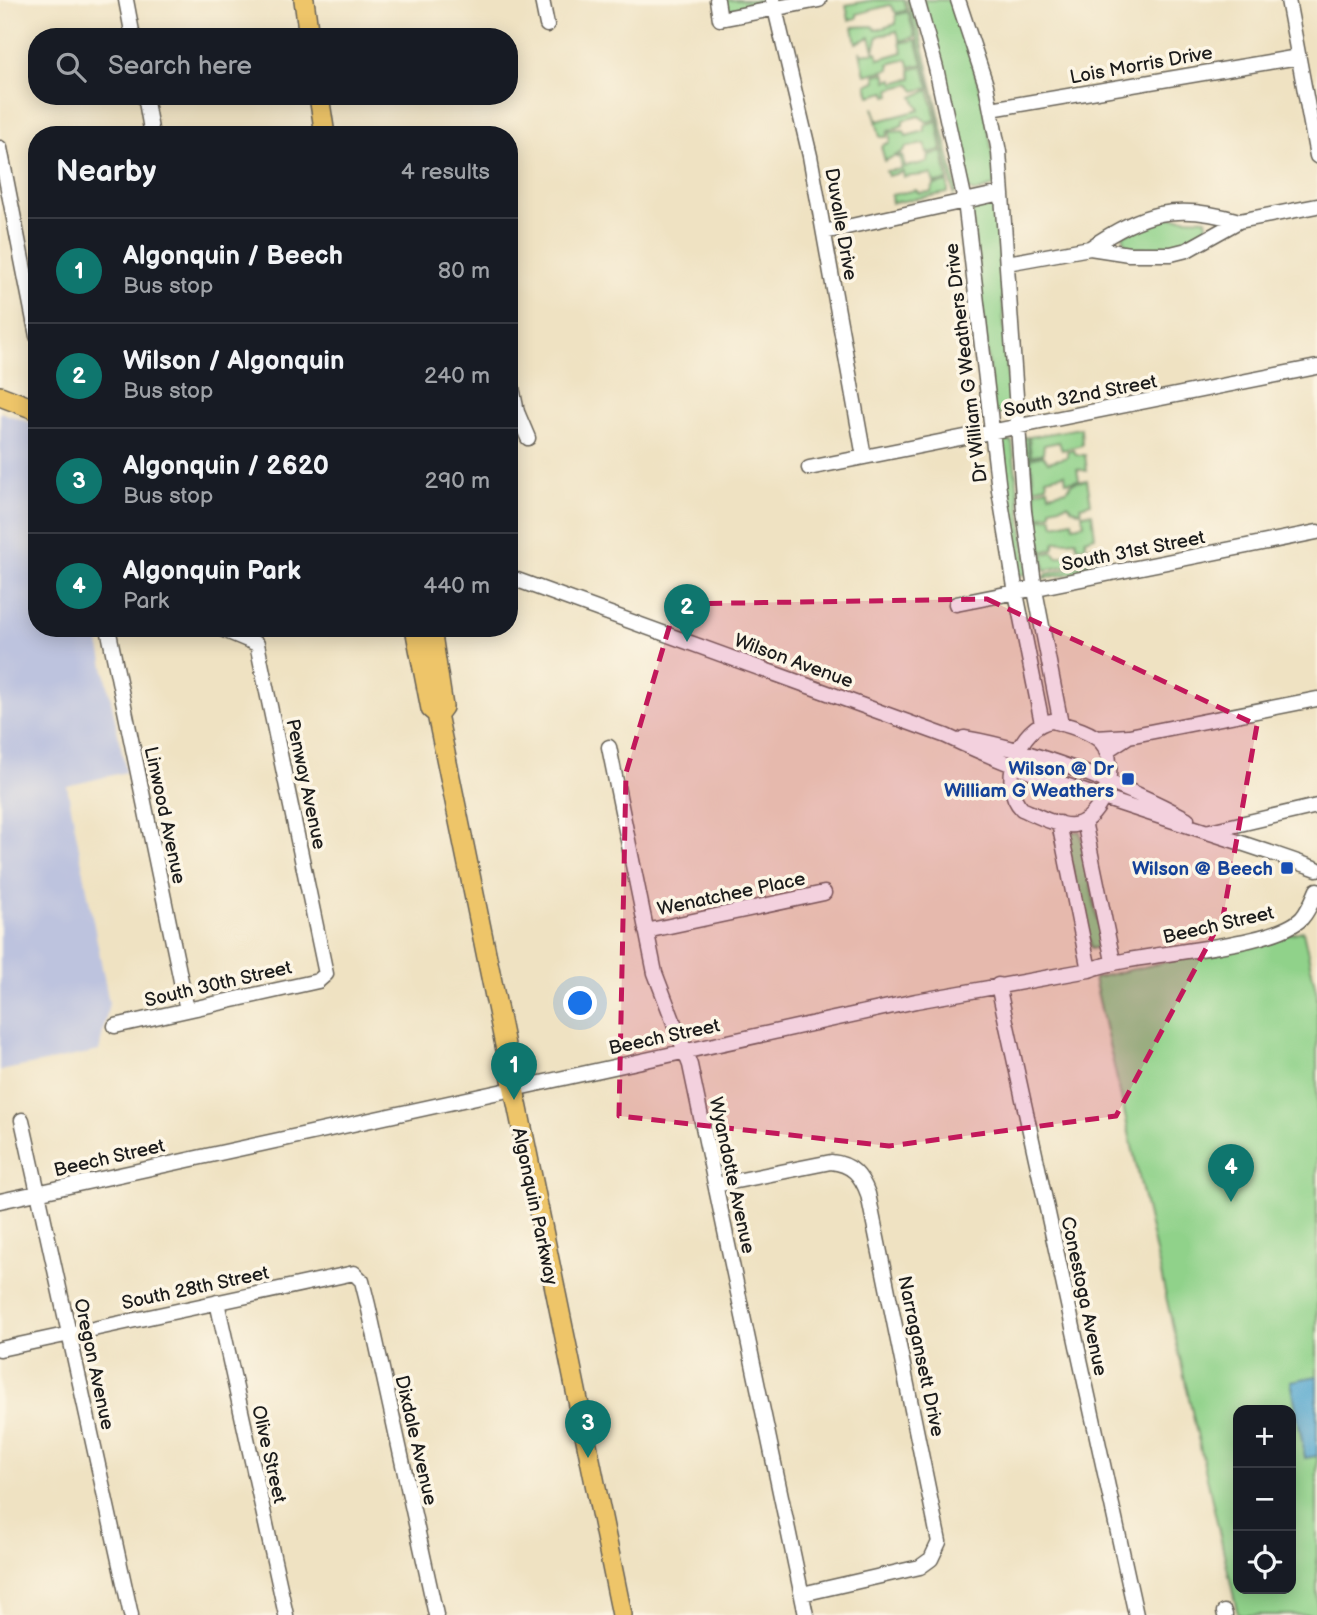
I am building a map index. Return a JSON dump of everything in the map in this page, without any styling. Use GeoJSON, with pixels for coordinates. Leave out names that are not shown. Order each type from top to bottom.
{"type":"FeatureCollection","features":[{"type":"Feature","properties":{"kind":"main road"},"geometry":{"type":"LineString","coordinates":[[303,0],[308,28]]}},
{"type":"Feature","properties":{"kind":"main road"},"geometry":{"type":"LineString","coordinates":[[320,105],[324,126]]}},
{"type":"Feature","properties":{"kind":"main road"},"geometry":{"type":"LineString","coordinates":[[0,396],[28,407]]}},
{"type":"Feature","properties":{"kind":"main road","name":"Algonquin Parkway"},"geometry":{"type":"LineString","coordinates":[[417,637],[431,709],[436,714],[622,1615]]}},
{"type":"Feature","properties":{"kind":"main road","name":"Algonquin Parkway"},"geometry":{"type":"LineString","coordinates":[[432,637],[443,708],[436,714]]}},
{"type":"Feature","properties":{"kind":"street"},"geometry":{"type":"LineString","coordinates":[[126,0],[131,28]]}},
{"type":"Feature","properties":{"kind":"street"},"geometry":{"type":"LineString","coordinates":[[542,0],[547,25]]}},
{"type":"Feature","properties":{"kind":"street"},"geometry":{"type":"LineString","coordinates":[[717,0],[720,19],[774,4],[819,0]]}},
{"type":"Feature","properties":{"kind":"street","name":"Dr William G Weathers Drive"},"geometry":{"type":"LineString","coordinates":[[917,0],[936,68],[965,201],[991,432],[1016,593],[1042,723]]}},
{"type":"Feature","properties":{"kind":"street"},"geometry":{"type":"LineString","coordinates":[[958,0],[973,41],[999,152],[1017,427],[1035,590],[1061,724]]}},
{"type":"Feature","properties":{"kind":"street"},"geometry":{"type":"LineString","coordinates":[[1288,0],[1317,156]]}},
{"type":"Feature","properties":{"kind":"street","name":"Duvalle Drive"},"geometry":{"type":"LineString","coordinates":[[774,4],[810,156],[864,457]]}},
{"type":"Feature","properties":{"kind":"street","name":"Lois Morris Drive"},"geometry":{"type":"LineString","coordinates":[[991,109],[1298,57]]}},
{"type":"Feature","properties":{"kind":"street"},"geometry":{"type":"LineString","coordinates":[[147,105],[150,126]]}},
{"type":"Feature","properties":{"kind":"street"},"geometry":{"type":"LineString","coordinates":[[0,148],[28,290]]}},
{"type":"Feature","properties":{"kind":"street"},"geometry":{"type":"LineString","coordinates":[[824,232],[1001,193]]}},
{"type":"Feature","properties":{"kind":"street"},"geometry":{"type":"LineString","coordinates":[[1007,263],[1090,248],[1142,256],[1171,254],[1187,250],[1239,221],[1317,206]]}},
{"type":"Feature","properties":{"kind":"street"},"geometry":{"type":"LineString","coordinates":[[1090,248],[1129,223],[1163,212],[1200,211],[1239,221]]}},
{"type":"Feature","properties":{"kind":"street","name":"South 32nd Street"},"geometry":{"type":"LineString","coordinates":[[809,468],[1317,367]]}},
{"type":"Feature","properties":{"kind":"street"},"geometry":{"type":"LineString","coordinates":[[518,410],[528,438]]}},
{"type":"Feature","properties":{"kind":"street","name":"South 31st Street"},"geometry":{"type":"LineString","coordinates":[[956,604],[1317,532]]}},
{"type":"Feature","properties":{"kind":"street","name":"Wilson Avenue"},"geometry":{"type":"LineString","coordinates":[[518,580],[946,736],[996,744],[1014,758],[1103,798],[1147,814],[1210,831],[1317,869]]}},
{"type":"Feature","properties":{"kind":"street","name":"Linwood Avenue"},"geometry":{"type":"LineString","coordinates":[[110,637],[187,1010]]}},
{"type":"Feature","properties":{"kind":"street","name":"Penway Avenue"},"geometry":{"type":"LineString","coordinates":[[240,637],[257,644],[326,974]]}},
{"type":"Feature","properties":{"kind":"street"},"geometry":{"type":"LineString","coordinates":[[1096,738],[1106,751],[1110,774],[1103,798],[1084,821],[1072,826],[1059,823],[1022,809],[1017,804],[1010,788],[1014,758],[1042,723],[1061,724],[1096,738],[1129,736],[1317,699]]}},
{"type":"Feature","properties":{"kind":"street"},"geometry":{"type":"LineString","coordinates":[[1106,751],[1129,736]]}},
{"type":"Feature","properties":{"kind":"street","name":"Wyandotte Avenue"},"geometry":{"type":"LineString","coordinates":[[609,747],[655,973],[685,1051],[716,1185],[806,1615]]}},
{"type":"Feature","properties":{"kind":"street","name":"Wilson Avenue"},"geometry":{"type":"LineString","coordinates":[[1014,758],[1108,783],[1150,799],[1210,831]]}},
{"type":"Feature","properties":{"kind":"street"},"geometry":{"type":"LineString","coordinates":[[1210,831],[1317,806]]}},
{"type":"Feature","properties":{"kind":"street"},"geometry":{"type":"LineString","coordinates":[[1084,821],[1113,961]]}},
{"type":"Feature","properties":{"kind":"street"},"geometry":{"type":"LineString","coordinates":[[1059,823],[1089,970]]}},
{"type":"Feature","properties":{"kind":"street","name":"Beech Street"},"geometry":{"type":"LineString","coordinates":[[0,1201],[685,1051],[999,985],[1089,970],[1113,961],[1143,960],[1289,927],[1302,918],[1317,890]]}},
{"type":"Feature","properties":{"kind":"street","name":"Wenatchee Place"},"geometry":{"type":"LineString","coordinates":[[646,931],[824,893]]}},
{"type":"Feature","properties":{"kind":"street","name":"South 30th Street"},"geometry":{"type":"LineString","coordinates":[[115,1026],[318,981],[326,974]]}},
{"type":"Feature","properties":{"kind":"street","name":"Conestoga Avenue"},"geometry":{"type":"LineString","coordinates":[[999,985],[1136,1615]]}},
{"type":"Feature","properties":{"kind":"street","name":"Oregon Avenue"},"geometry":{"type":"LineString","coordinates":[[22,1120],[131,1615]]}},
{"type":"Feature","properties":{"kind":"street","name":"Narragansett Drive"},"geometry":{"type":"LineString","coordinates":[[716,1185],[831,1162],[848,1166],[857,1172],[869,1194],[939,1542],[931,1559],[919,1567],[802,1594]]}},
{"type":"Feature","properties":{"kind":"street","name":"South 28th Street"},"geometry":{"type":"LineString","coordinates":[[0,1349],[349,1274],[357,1276]]}},
{"type":"Feature","properties":{"kind":"street","name":"Dixdale Avenue"},"geometry":{"type":"LineString","coordinates":[[357,1276],[368,1305],[436,1615]]}},
{"type":"Feature","properties":{"kind":"street","name":"Olive Street"},"geometry":{"type":"LineString","coordinates":[[216,1302],[286,1615]]}},
{"type":"Feature","properties":{"kind":"highlighted area"},"geometry":{"type":"Polygon","coordinates":[[[987,599],[1257,725],[1223,917],[1116,1116],[889,1146],[619,1116],[626,773],[676,604],[987,599]]]}},
{"type":"Feature","properties":{"kind":"shaded area"},"geometry":{"type":"Polygon","coordinates":[[[0,412],[28,422],[28,637],[98,637],[126,772],[67,786],[109,1003],[99,1051],[0,1071],[0,412]]]}},
{"type":"Feature","properties":{"kind":"green space"},"geometry":{"type":"Polygon","coordinates":[[[721,0],[769,0],[769,2],[725,13],[721,0]]]}},
{"type":"Feature","properties":{"kind":"green space"},"geometry":{"type":"Polygon","coordinates":[[[873,0],[904,0],[907,10],[896,13],[890,5],[857,14],[857,18],[849,20],[846,5],[873,0]]]}},
{"type":"Feature","properties":{"kind":"green space"},"geometry":{"type":"Polygon","coordinates":[[[907,0],[912,0],[957,190],[954,195],[933,95],[907,0]]]}},
{"type":"Feature","properties":{"kind":"green space"},"geometry":{"type":"Polygon","coordinates":[[[923,0],[951,0],[981,92],[990,138],[995,186],[975,192],[969,190],[923,0]]]}},
{"type":"Feature","properties":{"kind":"green space"},"geometry":{"type":"Polygon","coordinates":[[[908,12],[915,37],[900,41],[897,31],[878,36],[874,50],[870,37],[856,43],[853,27],[873,26],[876,30],[896,24],[896,15],[908,12]]]}},
{"type":"Feature","properties":{"kind":"green space"},"geometry":{"type":"Polygon","coordinates":[[[916,40],[923,64],[910,67],[907,59],[889,64],[890,69],[865,75],[860,51],[861,54],[877,52],[879,59],[903,52],[900,43],[916,40]]]}},
{"type":"Feature","properties":{"kind":"green space"},"geometry":{"type":"Polygon","coordinates":[[[923,66],[929,88],[915,91],[910,84],[890,89],[891,95],[887,96],[886,92],[870,96],[867,85],[876,81],[875,75],[885,73],[887,81],[893,79],[894,83],[912,78],[910,70],[923,66]]]}},
{"type":"Feature","properties":{"kind":"green space"},"geometry":{"type":"Polygon","coordinates":[[[929,90],[936,120],[927,122],[919,116],[903,120],[903,125],[888,131],[887,137],[880,137],[873,107],[878,121],[920,110],[913,97],[929,90]]]}},
{"type":"Feature","properties":{"kind":"green space"},"geometry":{"type":"Polygon","coordinates":[[[937,122],[942,150],[927,153],[925,144],[906,147],[904,151],[885,161],[881,146],[890,142],[890,132],[904,131],[906,136],[925,131],[925,125],[937,122]]]}},
{"type":"Feature","properties":{"kind":"green space"},"geometry":{"type":"Polygon","coordinates":[[[943,152],[948,181],[934,183],[931,174],[904,177],[903,172],[888,176],[886,171],[902,169],[900,158],[896,157],[902,155],[905,167],[928,162],[929,155],[943,152]]]}},
{"type":"Feature","properties":{"kind":"green space"},"geometry":{"type":"Polygon","coordinates":[[[948,182],[948,193],[892,203],[891,195],[916,190],[919,193],[931,192],[934,185],[948,182]]]}},
{"type":"Feature","properties":{"kind":"green space"},"geometry":{"type":"Polygon","coordinates":[[[990,203],[996,205],[1010,413],[994,415],[972,214],[976,207],[990,203]]]}},
{"type":"Feature","properties":{"kind":"green space"},"geometry":{"type":"Polygon","coordinates":[[[1164,217],[1206,219],[1208,232],[1168,247],[1126,248],[1123,235],[1164,217]]]}},
{"type":"Feature","properties":{"kind":"green space"},"geometry":{"type":"Polygon","coordinates":[[[1081,428],[1082,445],[1062,450],[1059,442],[1044,445],[1043,453],[1031,456],[1029,437],[1081,428]]]}},
{"type":"Feature","properties":{"kind":"green space"},"geometry":{"type":"Polygon","coordinates":[[[1027,437],[1042,570],[1038,572],[1022,438],[1027,437]]]}},
{"type":"Feature","properties":{"kind":"green space"},"geometry":{"type":"Polygon","coordinates":[[[1012,441],[1028,574],[1018,575],[998,442],[1012,441]]]}},
{"type":"Feature","properties":{"kind":"green space"},"geometry":{"type":"Polygon","coordinates":[[[1074,450],[1076,455],[1085,455],[1087,471],[1077,469],[1079,480],[1066,482],[1065,474],[1046,478],[1047,485],[1034,488],[1031,458],[1043,455],[1048,462],[1068,457],[1067,452],[1074,450]]]}},
{"type":"Feature","properties":{"kind":"green space"},"geometry":{"type":"Polygon","coordinates":[[[1087,480],[1091,503],[1080,506],[1081,512],[1072,509],[1068,504],[1051,508],[1051,514],[1038,517],[1035,491],[1048,488],[1049,494],[1067,490],[1072,483],[1087,480]]]}},
{"type":"Feature","properties":{"kind":"green space"},"geometry":{"type":"Polygon","coordinates":[[[1092,513],[1095,536],[1085,539],[1086,545],[1077,547],[1076,540],[1055,542],[1053,549],[1042,552],[1038,519],[1052,517],[1054,525],[1072,521],[1073,526],[1084,524],[1082,514],[1092,513]]]}},
{"type":"Feature","properties":{"kind":"green space"},"geometry":{"type":"Polygon","coordinates":[[[1094,546],[1098,560],[1045,570],[1043,554],[1053,552],[1058,557],[1094,546]]]}},
{"type":"Feature","properties":{"kind":"green space"},"geometry":{"type":"Polygon","coordinates":[[[1097,562],[1090,570],[1044,578],[1047,574],[1097,562]]]}},
{"type":"Feature","properties":{"kind":"green space"},"geometry":{"type":"Polygon","coordinates":[[[1080,831],[1103,946],[1091,949],[1064,833],[1080,831]]]}},
{"type":"Feature","properties":{"kind":"green space"},"geometry":{"type":"Polygon","coordinates":[[[1303,931],[1317,994],[1317,1615],[1238,1615],[1233,1594],[1296,1594],[1296,1405],[1233,1405],[1233,1593],[1094,978],[1303,931]]]}},
{"type":"Feature","properties":{"kind":"water"},"geometry":{"type":"Polygon","coordinates":[[[1317,1376],[1317,1456],[1305,1458],[1291,1381],[1317,1376]]]}},
{"type":"Feature","properties":{"kind":"place","name":"Wilson / Algonquin"},"geometry":{"type":"Point","coordinates":[687,642]}},
{"type":"Feature","properties":{"kind":"place","name":"Wilson @ Dr William G Weathers"},"geometry":{"type":"Point","coordinates":[1128,779]}},
{"type":"Feature","properties":{"kind":"place","name":"Wilson @ Beech"},"geometry":{"type":"Point","coordinates":[1287,868]}},
{"type":"Feature","properties":{"kind":"place","name":"Algonquin / Beech"},"geometry":{"type":"Point","coordinates":[514,1100]}},
{"type":"Feature","properties":{"kind":"place","name":"Algonquin Park"},"geometry":{"type":"Point","coordinates":[1231,1202]}},
{"type":"Feature","properties":{"kind":"place","name":"Algonquin / 2620"},"geometry":{"type":"Point","coordinates":[588,1458]}}]}
